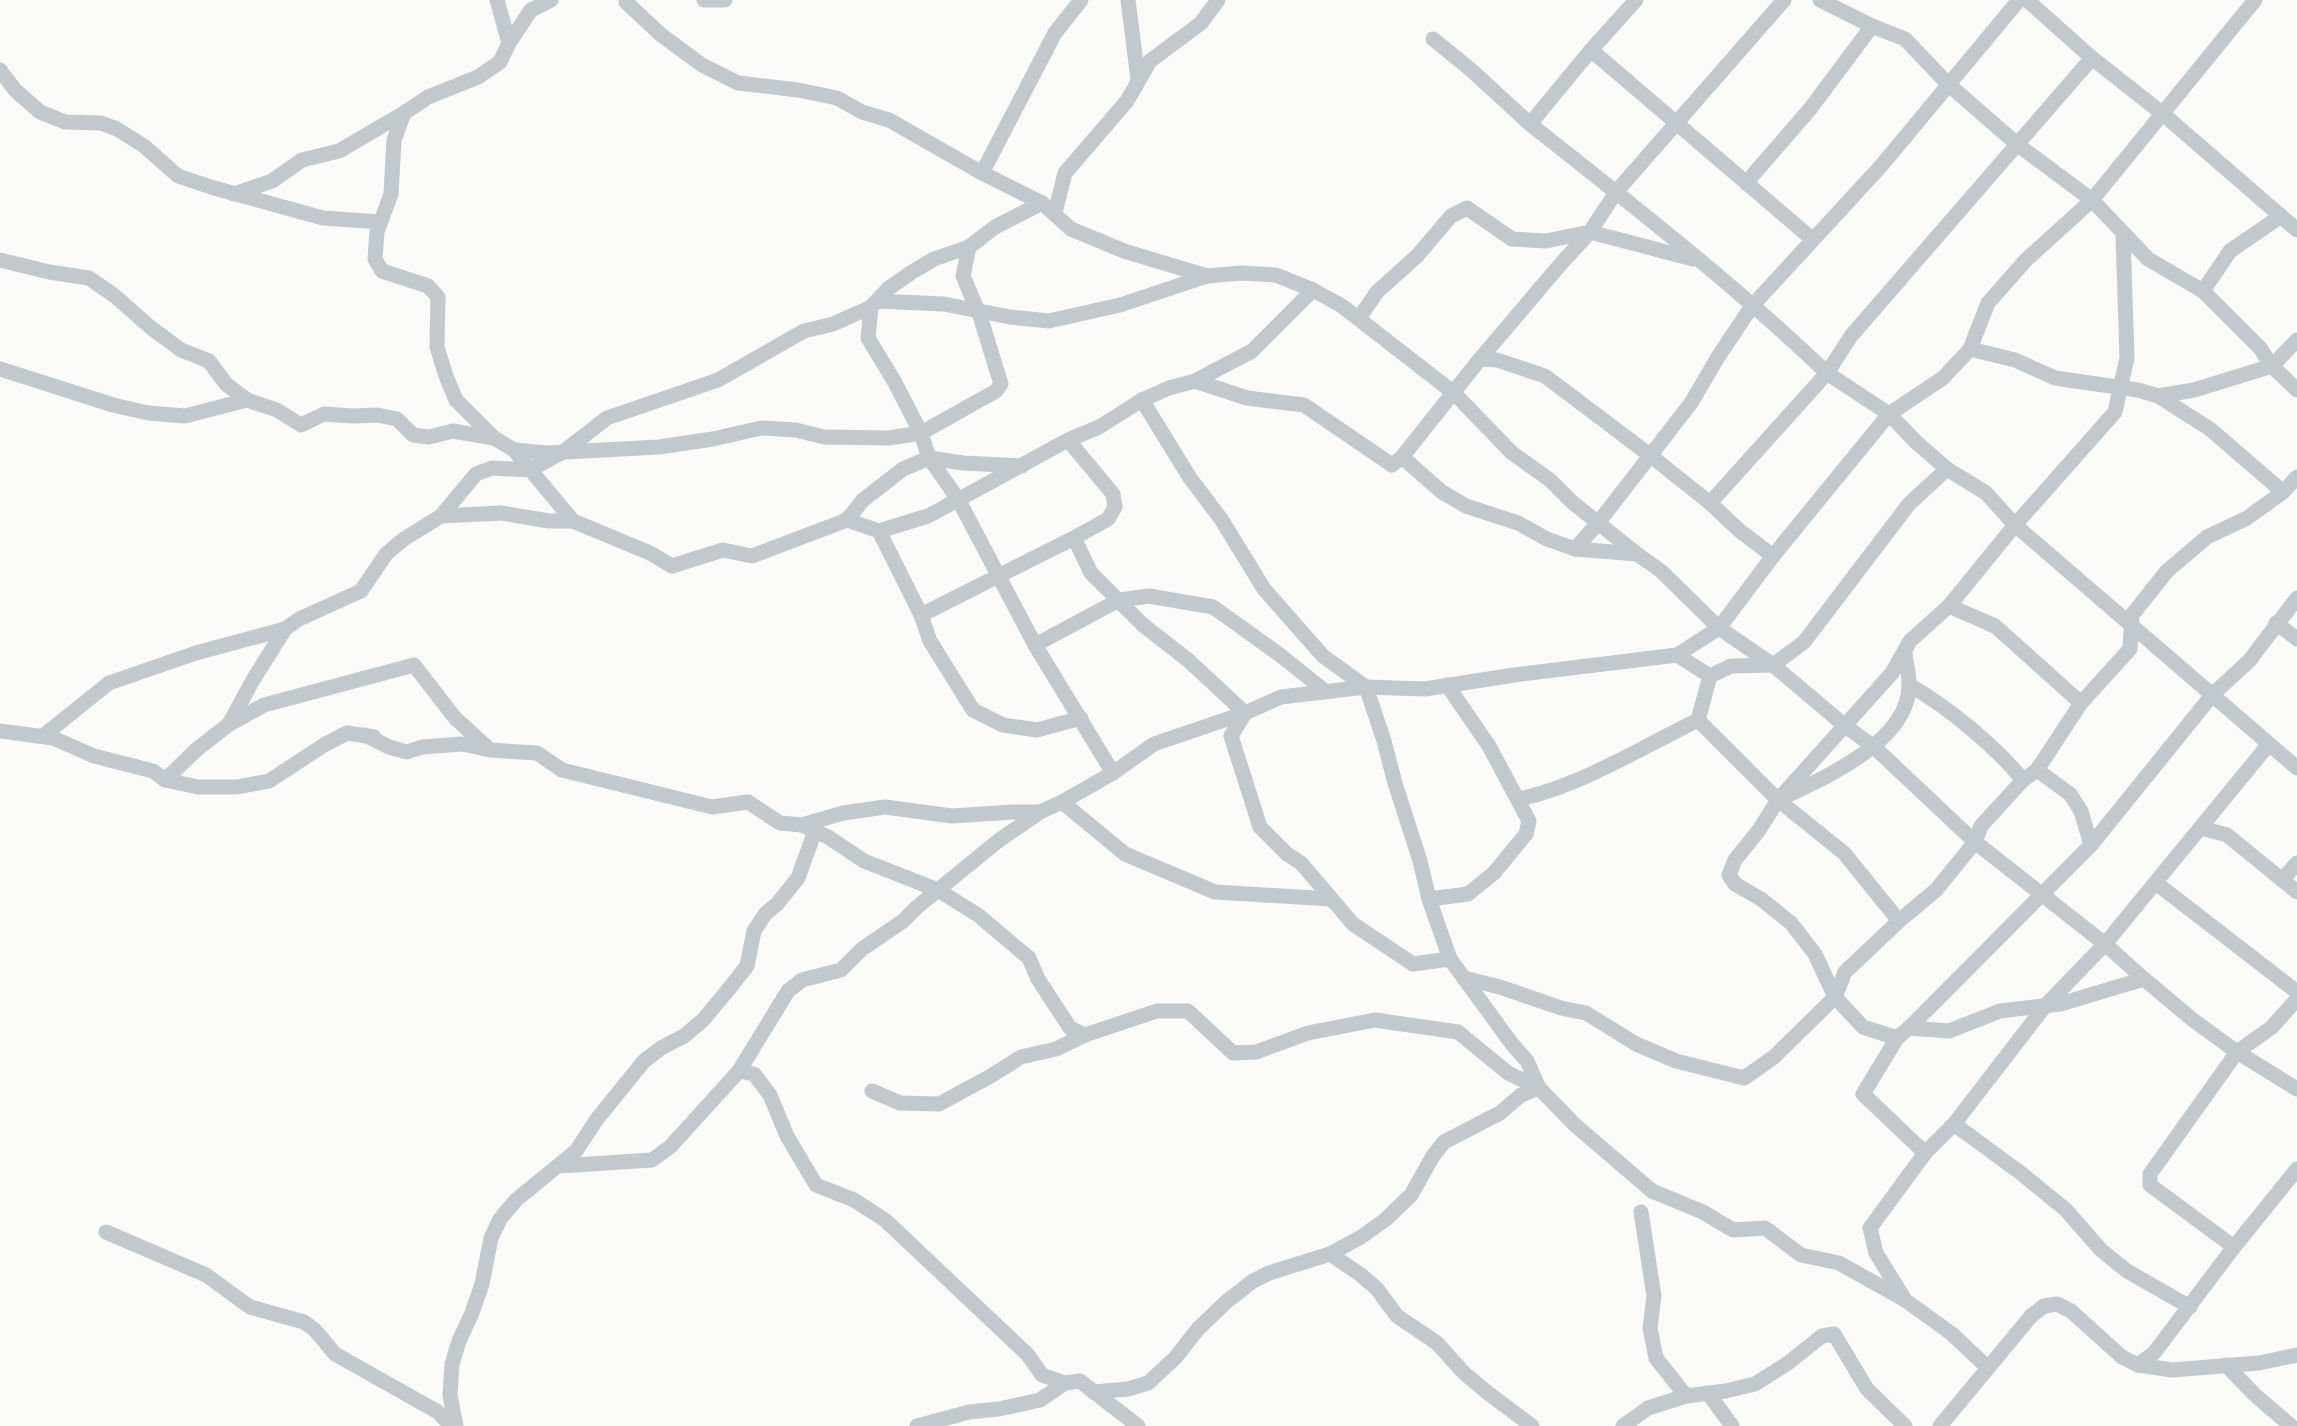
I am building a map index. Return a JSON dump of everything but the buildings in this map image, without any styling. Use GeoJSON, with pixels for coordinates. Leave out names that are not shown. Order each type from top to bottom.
{"type":"FeatureCollection","features":[{"type":"Feature","properties":{"kind":"street"},"geometry":{"type":"LineString","coordinates":[[497,0],[508,43]]}},
{"type":"Feature","properties":{"kind":"street"},"geometry":{"type":"LineString","coordinates":[[234,194],[272,181],[302,160],[339,151],[428,97],[478,76],[500,62],[508,43],[531,10],[551,0]]}},
{"type":"Feature","properties":{"kind":"street"},"geometry":{"type":"LineString","coordinates":[[704,0],[725,0]]}},
{"type":"Feature","properties":{"kind":"street"},"geometry":{"type":"LineString","coordinates":[[982,174],[1055,32],[1081,0]]}},
{"type":"Feature","properties":{"kind":"street"},"geometry":{"type":"LineString","coordinates":[[1128,0],[1138,79]]}},
{"type":"Feature","properties":{"kind":"street"},"geometry":{"type":"LineString","coordinates":[[1055,213],[1065,173],[1127,101],[1150,61],[1166,47],[1201,23],[1218,0]]}},
{"type":"Feature","properties":{"kind":"street"},"geometry":{"type":"LineString","coordinates":[[1530,124],[1591,50],[1636,0]]}},
{"type":"Feature","properties":{"kind":"street"},"geometry":{"type":"LineString","coordinates":[[1195,381],[1247,398],[1304,405],[1392,466],[1402,457],[1480,359],[1590,232],[1616,192],[1678,124],[1784,0]]}},
{"type":"Feature","properties":{"kind":"street"},"geometry":{"type":"LineString","coordinates":[[1820,0],[1872,26],[1905,39],[1948,84],[2018,145],[2092,200],[2124,236],[2148,259],[2203,291],[2260,348],[2272,366],[2297,390]]}},
{"type":"Feature","properties":{"kind":"street"},"geometry":{"type":"LineString","coordinates":[[1575,549],[1598,523],[1691,403],[1718,357],[1752,306],[1881,166],[2019,0]]}},
{"type":"Feature","properties":{"kind":"street"},"geometry":{"type":"LineString","coordinates":[[2027,0],[2092,58],[2163,114],[2297,230]]}},
{"type":"Feature","properties":{"kind":"street"},"geometry":{"type":"LineString","coordinates":[[560,1166],[652,1160],[670,1147],[739,1071],[788,991],[802,980],[841,970],[862,949],[903,921],[998,841],[1040,812],[1062,802],[1113,773],[1154,744],[1245,713],[1281,697],[1366,687],[1425,689],[1677,655],[1719,628],[1773,556],[1888,414],[1943,378],[1970,349],[1988,303],[2026,260],[2092,200],[2255,0]]}},
{"type":"Feature","properties":{"kind":"street"},"geometry":{"type":"LineString","coordinates":[[629,1],[660,34],[695,60],[738,84],[798,90],[837,98],[862,112],[890,120],[982,174],[1042,204],[1055,213],[1071,229],[1124,251],[1207,276]]}},
{"type":"Feature","properties":{"kind":"street"},"geometry":{"type":"LineString","coordinates":[[1746,182],[1810,109],[1872,26]]}},
{"type":"Feature","properties":{"kind":"street"},"geometry":{"type":"LineString","coordinates":[[1433,39],[1470,69],[1530,124],[1698,260],[1827,373],[1888,414],[1947,469],[1986,493],[2015,524],[2297,768]]}},
{"type":"Feature","properties":{"kind":"street"},"geometry":{"type":"LineString","coordinates":[[1591,50],[1812,239]]}},
{"type":"Feature","properties":{"kind":"street"},"geometry":{"type":"LineString","coordinates":[[1710,503],[1827,373],[1851,336],[2092,58]]}},
{"type":"Feature","properties":{"kind":"street"},"geometry":{"type":"LineString","coordinates":[[0,70],[15,90],[40,112],[65,122],[101,123],[118,129],[144,146],[178,176],[234,194],[323,218],[380,222]]}},
{"type":"Feature","properties":{"kind":"street"},"geometry":{"type":"LineString","coordinates":[[404,113],[394,140],[392,194],[377,232],[375,259],[382,272],[428,286],[438,297],[436,347],[456,400],[494,438],[514,450],[573,521]]}},
{"type":"Feature","properties":{"kind":"street"},"geometry":{"type":"LineString","coordinates":[[43,736],[109,683],[196,653],[285,629],[299,619],[361,590],[386,554],[404,539],[441,516],[476,474],[492,468],[530,470],[563,452],[607,418],[718,380],[804,331],[833,324],[874,304],[889,288],[912,272],[934,259],[969,246],[995,227],[1042,204]]}},
{"type":"Feature","properties":{"kind":"street"},"geometry":{"type":"LineString","coordinates":[[1359,318],[1377,292],[1417,256],[1451,216],[1467,208],[1512,239],[1546,241],[1590,232],[1698,260]]}},
{"type":"Feature","properties":{"kind":"street"},"geometry":{"type":"LineString","coordinates":[[2203,291],[2230,251],[2281,216]]}},
{"type":"Feature","properties":{"kind":"street"},"geometry":{"type":"LineString","coordinates":[[1897,1038],[1863,1027],[1835,997],[1814,954],[1791,922],[1761,899],[1735,884],[1729,875],[1735,860],[1759,830],[1778,800],[1892,673],[1910,641],[1949,606],[2015,524],[2115,412],[2122,388],[2127,358],[2124,236]]}},
{"type":"Feature","properties":{"kind":"street"},"geometry":{"type":"LineString","coordinates":[[514,450],[546,453],[659,447],[714,439],[761,428],[796,430],[824,436],[889,438],[921,433],[996,391],[1001,384],[978,312],[963,276],[969,246]]}},
{"type":"Feature","properties":{"kind":"street"},"geometry":{"type":"LineString","coordinates":[[0,260],[50,272],[88,278],[115,296],[150,327],[181,350],[209,361],[226,384],[247,400],[277,410],[301,424],[324,414],[353,416],[377,414],[397,419],[413,435],[429,437],[454,431],[494,438]]}},
{"type":"Feature","properties":{"kind":"street"},"geometry":{"type":"LineString","coordinates":[[874,304],[944,304],[1010,317],[1049,320],[1120,305],[1207,276],[1241,273],[1276,275],[1313,290],[1359,318],[1454,393],[1512,453],[1550,480],[1572,502],[1661,571],[1719,628],[1773,665],[1844,725],[1874,747],[1975,842],[2040,895],[2105,944],[2144,979],[2237,1052],[2297,1089]]}},
{"type":"Feature","properties":{"kind":"street"},"geometry":{"type":"LineString","coordinates":[[847,520],[879,531],[928,516],[1068,440],[1099,427],[1142,400],[1169,388],[1195,381],[1252,351],[1313,290]]}},
{"type":"Feature","properties":{"kind":"street"},"geometry":{"type":"LineString","coordinates":[[874,304],[868,338],[894,381],[921,433],[929,458],[958,499],[1035,645],[1113,773]]}},
{"type":"Feature","properties":{"kind":"street"},"geometry":{"type":"LineString","coordinates":[[2158,396],[2194,390],[2272,366],[2297,340]]}},
{"type":"Feature","properties":{"kind":"street"},"geometry":{"type":"LineString","coordinates":[[1970,349],[2015,360],[2054,378],[2122,388],[2158,396],[2210,429],[2283,492]]}},
{"type":"Feature","properties":{"kind":"street"},"geometry":{"type":"LineString","coordinates":[[1480,359],[1497,360],[1545,376],[1651,456],[1773,556]]}},
{"type":"Feature","properties":{"kind":"street"},"geometry":{"type":"LineString","coordinates":[[0,369],[114,405],[148,413],[185,416],[247,400]]}},
{"type":"Feature","properties":{"kind":"street"},"geometry":{"type":"LineString","coordinates":[[1142,400],[1190,478],[1221,519],[1264,589],[1323,656],[1366,687],[1420,861],[1429,899],[1450,959],[1512,1044],[1527,1061],[1538,1088]]}},
{"type":"Feature","properties":{"kind":"street"},"geometry":{"type":"LineString","coordinates":[[921,615],[1108,519],[1115,507],[1113,494],[1068,440]]}},
{"type":"Feature","properties":{"kind":"street"},"geometry":{"type":"LineString","coordinates":[[1402,457],[1442,492],[1466,506],[1518,523],[1547,539],[1575,549],[1637,554]]}},
{"type":"Feature","properties":{"kind":"street"},"geometry":{"type":"LineString","coordinates":[[441,516],[501,513],[549,521],[573,521],[650,552],[672,566],[723,550],[752,556],[847,520],[863,500],[896,474],[929,458],[963,463],[1023,466]]}},
{"type":"Feature","properties":{"kind":"street"},"geometry":{"type":"LineString","coordinates":[[1519,799],[1542,794],[1589,774],[1698,720],[1710,676],[1731,666],[1773,665],[1804,642],[1909,504],[1947,469]]}},
{"type":"Feature","properties":{"kind":"street"},"geometry":{"type":"LineString","coordinates":[[1464,978],[1500,986],[1561,1008],[1586,1013],[1636,1044],[1676,1060],[1744,1078],[1774,1058],[1835,997],[1845,972],[1899,921],[1936,890],[1975,842],[1981,826],[2023,780],[2037,770],[2081,702],[2130,649],[2132,615],[2167,571],[2207,537],[2247,518],[2283,492],[2297,477]]}},
{"type":"Feature","properties":{"kind":"street"},"geometry":{"type":"LineString","coordinates":[[879,531],[921,615],[930,641],[973,710],[1003,726],[1037,730],[1081,718]]}},
{"type":"Feature","properties":{"kind":"street"},"geometry":{"type":"LineString","coordinates":[[1074,538],[1091,573],[1143,625],[1188,660],[1245,713]]}},
{"type":"Feature","properties":{"kind":"street"},"geometry":{"type":"LineString","coordinates":[[1035,645],[1119,600],[1149,596],[1213,607],[1280,655],[1325,691]]}},
{"type":"Feature","properties":{"kind":"street"},"geometry":{"type":"LineString","coordinates":[[1925,1153],[1863,1094],[1897,1038],[2092,844],[2213,694],[2249,661],[2276,623],[2297,598]]}},
{"type":"Feature","properties":{"kind":"street"},"geometry":{"type":"LineString","coordinates":[[1949,606],[1995,626],[2081,702]]}},
{"type":"Feature","properties":{"kind":"street"},"geometry":{"type":"LineString","coordinates":[[2276,623],[2297,639]]}},
{"type":"Feature","properties":{"kind":"street"},"geometry":{"type":"LineString","coordinates":[[228,725],[285,629]]}},
{"type":"Feature","properties":{"kind":"street"},"geometry":{"type":"LineString","coordinates":[[1778,800],[1833,774],[1874,747],[1902,713],[1909,685],[1904,653]]}},
{"type":"Feature","properties":{"kind":"street"},"geometry":{"type":"LineString","coordinates":[[1677,655],[1710,676]]}},
{"type":"Feature","properties":{"kind":"street"},"geometry":{"type":"LineString","coordinates":[[166,780],[196,750],[228,725],[264,705],[414,665],[455,718],[490,750]]}},
{"type":"Feature","properties":{"kind":"street"},"geometry":{"type":"LineString","coordinates":[[1429,899],[1468,894],[1494,873],[1526,834],[1529,821],[1519,799],[1489,746],[1447,685]]}},
{"type":"Feature","properties":{"kind":"street"},"geometry":{"type":"LineString","coordinates":[[1909,685],[1926,694],[1965,726],[2009,763],[2023,780]]}},
{"type":"Feature","properties":{"kind":"street"},"geometry":{"type":"LineString","coordinates":[[1245,713],[1231,736],[1260,827],[1287,854],[1301,863],[1353,924],[1413,964],[1450,959]]}},
{"type":"Feature","properties":{"kind":"street"},"geometry":{"type":"LineString","coordinates":[[1698,720],[1778,800],[1844,853],[1899,921]]}},
{"type":"Feature","properties":{"kind":"street"},"geometry":{"type":"LineString","coordinates":[[0,731],[53,738],[94,756],[153,771],[166,780],[198,786],[227,787],[269,781],[324,745],[347,733],[402,741],[422,747],[462,744],[490,750],[537,753],[562,770],[712,807],[748,802],[780,823],[809,828],[864,861],[938,890],[978,915],[1029,958],[1038,979],[1070,1028],[1084,1035]]}},
{"type":"Feature","properties":{"kind":"street"},"geometry":{"type":"LineString","coordinates":[[1905,1300],[1876,1253],[1870,1228],[1925,1153],[1954,1124],[2045,1006],[2105,944],[2156,884],[2268,744]]}},
{"type":"Feature","properties":{"kind":"street"},"geometry":{"type":"LineString","coordinates":[[2037,770],[2070,794],[2081,811],[2092,844]]}},
{"type":"Feature","properties":{"kind":"street"},"geometry":{"type":"LineString","coordinates":[[1062,802],[1125,854],[1215,892],[1331,899]]}},
{"type":"Feature","properties":{"kind":"street"},"geometry":{"type":"LineString","coordinates":[[809,828],[843,813],[884,807],[952,816],[1040,812]]}},
{"type":"Feature","properties":{"kind":"street"},"geometry":{"type":"LineString","coordinates":[[456,1426],[450,1396],[452,1364],[482,1284],[491,1238],[500,1219],[516,1200],[576,1151],[597,1119],[644,1061],[661,1048],[684,1036],[703,1020],[728,990],[746,966],[754,931],[765,914],[777,904],[798,878],[809,828]]}},
{"type":"Feature","properties":{"kind":"street"},"geometry":{"type":"LineString","coordinates":[[2201,828],[2227,835],[2297,892]]}},
{"type":"Feature","properties":{"kind":"street"},"geometry":{"type":"LineString","coordinates":[[2282,880],[2297,863]]}},
{"type":"Feature","properties":{"kind":"street"},"geometry":{"type":"LineString","coordinates":[[2156,884],[2297,992]]}},
{"type":"Feature","properties":{"kind":"street"},"geometry":{"type":"LineString","coordinates":[[1909,1028],[1949,1031],[2000,1011],[2060,1004],[2144,979]]}},
{"type":"Feature","properties":{"kind":"street"},"geometry":{"type":"LineString","coordinates":[[2234,1247],[2150,1185],[2150,1174],[2237,1052],[2272,1026],[2297,999]]}},
{"type":"Feature","properties":{"kind":"street"},"geometry":{"type":"LineString","coordinates":[[872,1091],[900,1103],[939,1104],[1021,1057],[1056,1048],[1084,1035],[1157,1012],[1188,1011],[1233,1053],[1256,1052],[1308,1033],[1375,1020],[1458,1032],[1508,1073],[1538,1088],[1575,1125],[1652,1190],[1703,1212],[1734,1230],[1765,1228],[1801,1255],[1838,1263],[1905,1300],[1952,1334],[1987,1367]]}},
{"type":"Feature","properties":{"kind":"street"},"geometry":{"type":"LineString","coordinates":[[739,1071],[754,1074],[770,1095],[787,1136],[816,1185],[854,1200],[885,1220],[1028,1355],[1042,1375],[1065,1383]]}},
{"type":"Feature","properties":{"kind":"street"},"geometry":{"type":"LineString","coordinates":[[1094,1392],[1128,1389],[1148,1383],[1175,1358],[1198,1329],[1226,1302],[1253,1281],[1284,1267],[1330,1254],[1361,1237],[1385,1220],[1411,1195],[1433,1156],[1444,1142],[1500,1113],[1521,1095],[1538,1088]]}},
{"type":"Feature","properties":{"kind":"street"},"geometry":{"type":"LineString","coordinates":[[1954,1124],[2022,1174],[2066,1210],[2101,1250],[2127,1271],[2190,1307]]}},
{"type":"Feature","properties":{"kind":"street"},"geometry":{"type":"LineString","coordinates":[[2138,1365],[2154,1353],[2234,1247],[2296,1173]]}},
{"type":"Feature","properties":{"kind":"street"},"geometry":{"type":"LineString","coordinates":[[1641,1212],[1654,1296],[1650,1328],[1656,1358],[1686,1396]]}},
{"type":"Feature","properties":{"kind":"street"},"geometry":{"type":"LineString","coordinates":[[106,1232],[206,1275],[250,1307],[304,1322],[315,1330],[335,1354],[438,1412],[451,1426]]}},
{"type":"Feature","properties":{"kind":"street"},"geometry":{"type":"LineString","coordinates":[[1330,1254],[1366,1280],[1398,1316],[1437,1343],[1464,1373],[1532,1426]]}},
{"type":"Feature","properties":{"kind":"street"},"geometry":{"type":"LineString","coordinates":[[1940,1426],[2031,1316],[2044,1306],[2057,1304],[2072,1312],[2122,1358],[2138,1365],[2172,1370],[2259,1363],[2297,1355]]}},
{"type":"Feature","properties":{"kind":"street"},"geometry":{"type":"LineString","coordinates":[[1623,1426],[1648,1408],[1686,1396],[1755,1384],[1788,1363],[1822,1336],[1834,1334],[1866,1389],[1905,1426]]}},
{"type":"Feature","properties":{"kind":"street"},"geometry":{"type":"LineString","coordinates":[[2226,1365],[2254,1396],[2292,1426]]}},
{"type":"Feature","properties":{"kind":"street"},"geometry":{"type":"LineString","coordinates":[[917,1426],[969,1412],[999,1409],[1040,1400],[1065,1383],[1080,1381],[1138,1426]]}},
{"type":"Feature","properties":{"kind":"street"},"geometry":{"type":"LineString","coordinates":[[1708,1393],[1732,1426]]}}]}
